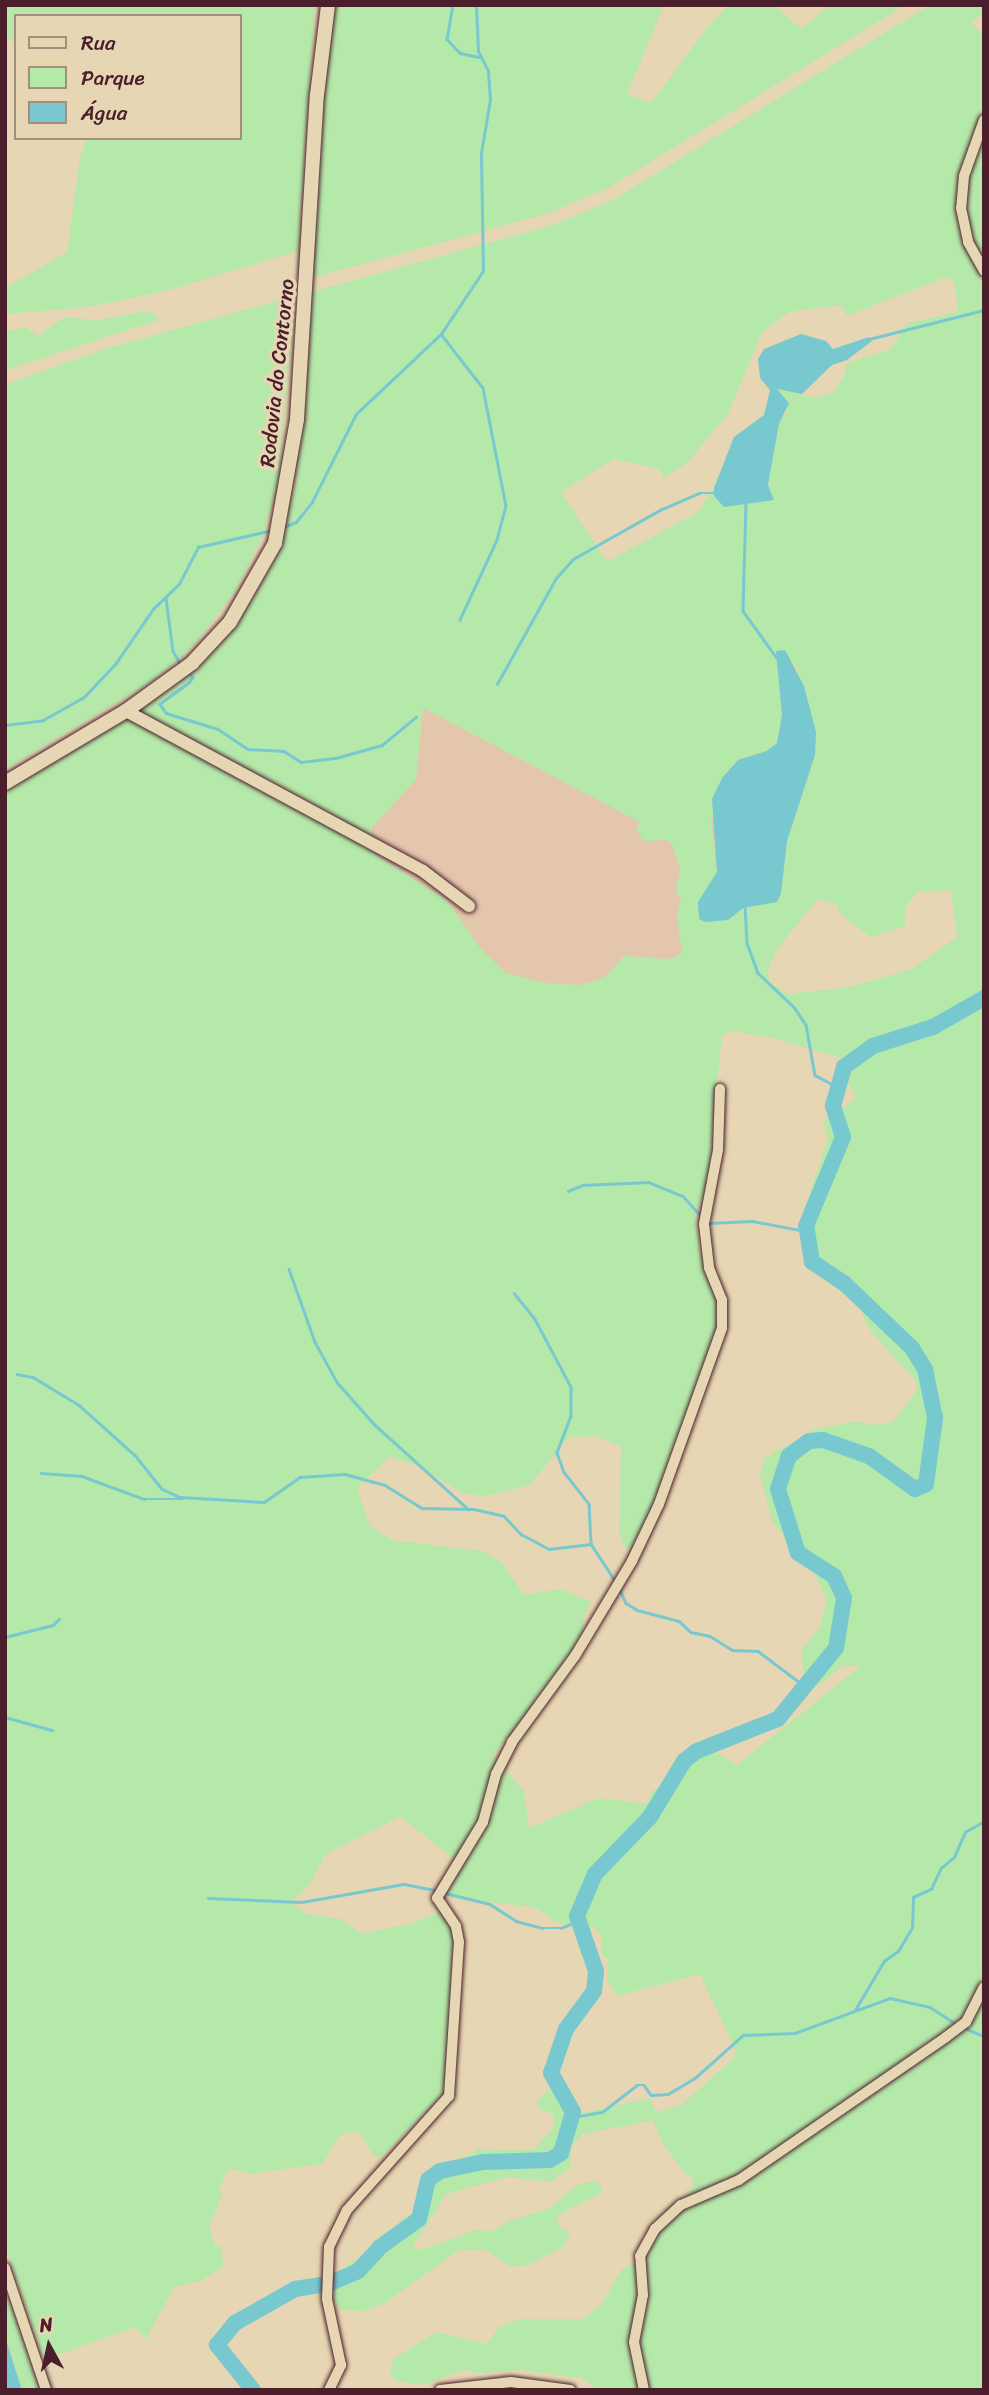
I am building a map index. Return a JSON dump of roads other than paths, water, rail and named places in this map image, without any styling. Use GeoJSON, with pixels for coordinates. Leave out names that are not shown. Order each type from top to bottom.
{"type":"FeatureCollection","features":[{"type":"Feature","properties":{"kind":"main road","name":"Rodovia do Contorno"},"geometry":{"type":"LineString","coordinates":[[5,783],[126,711],[192,663],[230,622],[275,543],[298,419],[317,95],[328,5]]}},
{"type":"Feature","properties":{"kind":"street"},"geometry":{"type":"LineString","coordinates":[[984,120],[964,176],[961,208],[968,242],[984,271]]}},
{"type":"Feature","properties":{"kind":"street"},"geometry":{"type":"LineString","coordinates":[[126,711],[423,871],[469,906]]}},
{"type":"Feature","properties":{"kind":"street"},"geometry":{"type":"LineString","coordinates":[[329,2390],[341,2365],[327,2300],[330,2247],[355,2200],[449,2096],[458,1942],[456,1926],[437,1898],[483,1822],[496,1774],[512,1742],[575,1656],[632,1561],[659,1504],[722,1328],[722,1300],[709,1267],[704,1224],[718,1150],[720,1088]]}},
{"type":"Feature","properties":{"kind":"street"},"geometry":{"type":"LineString","coordinates":[[644,2390],[634,2342],[643,2295],[640,2256],[655,2229],[681,2205],[739,2180],[946,2038],[966,2022],[984,1987]]}},
{"type":"Feature","properties":{"kind":"street"},"geometry":{"type":"LineString","coordinates":[[5,2268],[46,2390]]}},
{"type":"Feature","properties":{"kind":"street"},"geometry":{"type":"LineString","coordinates":[[440,2390],[511,2382],[570,2390]]}},
{"type":"Feature","properties":{"kind":"water"},"geometry":{"type":"Polygon","coordinates":[[[801,334],[826,341],[833,349],[869,337],[872,341],[847,360],[832,365],[802,394],[777,389],[789,403],[779,424],[768,485],[774,500],[724,507],[714,496],[714,488],[734,437],[764,415],[770,390],[760,378],[758,359],[764,349],[801,334]]]}},
{"type":"Feature","properties":{"kind":"water"},"geometry":{"type":"Polygon","coordinates":[[[785,650],[804,686],[816,732],[815,755],[787,841],[781,893],[777,902],[743,908],[728,920],[705,922],[699,919],[698,902],[717,872],[712,799],[722,778],[738,760],[767,751],[777,743],[782,715],[776,651],[785,650]]]}},
{"type":"Feature","properties":{"kind":"water"},"geometry":{"type":"Polygon","coordinates":[[[5,2337],[22,2390],[5,2390],[5,2337]]]}},
{"type":"Feature","properties":{"kind":"waterway"},"geometry":{"type":"LineString","coordinates":[[453,5],[447,39],[460,53],[479,57]]}},
{"type":"Feature","properties":{"kind":"waterway"},"geometry":{"type":"LineString","coordinates":[[283,527],[296,522],[312,502],[356,414],[441,334],[483,271],[481,153],[490,100],[488,71],[478,51],[476,5]]}},
{"type":"Feature","properties":{"kind":"waterway"},"geometry":{"type":"LineString","coordinates":[[869,339],[984,310]]}},
{"type":"Feature","properties":{"kind":"waterway"},"geometry":{"type":"LineString","coordinates":[[441,334],[483,388],[506,506],[497,540],[460,620]]}},
{"type":"Feature","properties":{"kind":"waterway"},"geometry":{"type":"LineString","coordinates":[[497,684],[556,578],[573,559],[660,510],[699,493],[717,493]]}},
{"type":"Feature","properties":{"kind":"waterway"},"geometry":{"type":"LineString","coordinates":[[746,502],[743,611],[777,658]]}},
{"type":"Feature","properties":{"kind":"waterway"},"geometry":{"type":"LineString","coordinates":[[5,725],[43,720],[84,697],[116,663],[153,609],[179,584],[198,547],[273,530]]}},
{"type":"Feature","properties":{"kind":"waterway"},"geometry":{"type":"LineString","coordinates":[[166,598],[173,651],[181,665]]}},
{"type":"Feature","properties":{"kind":"waterway"},"geometry":{"type":"LineString","coordinates":[[188,672],[193,677],[189,683],[160,704],[166,713],[218,729],[248,749],[284,751],[301,762],[336,758],[382,745],[416,717]]}},
{"type":"Feature","properties":{"kind":"waterway"},"geometry":{"type":"LineString","coordinates":[[745,905],[747,943],[758,973],[794,1007],[806,1025],[815,1075],[836,1086]]}},
{"type":"Feature","properties":{"kind":"waterway"},"geometry":{"type":"LineString","coordinates":[[253,2390],[217,2345],[235,2323],[295,2289],[328,2284],[358,2271],[380,2247],[419,2219],[428,2180],[440,2171],[483,2162],[550,2160],[561,2153],[573,2112],[551,2073],[566,2029],[594,1991],[596,1971],[577,1916],[595,1874],[650,1817],[684,1761],[697,1751],[778,1719],[836,1648],[844,1598],[834,1576],[798,1553],[778,1489],[789,1456],[809,1441],[823,1440],[869,1456],[915,1489],[926,1484],[935,1418],[925,1369],[912,1348],[845,1284],[812,1262],[806,1226],[843,1137],[833,1106],[844,1067],[873,1046],[933,1027],[984,998]]}},
{"type":"Feature","properties":{"kind":"waterway"},"geometry":{"type":"LineString","coordinates":[[568,1191],[583,1185],[648,1182],[683,1196],[701,1216]]}},
{"type":"Feature","properties":{"kind":"waterway"},"geometry":{"type":"LineString","coordinates":[[708,1223],[752,1221],[805,1231]]}},
{"type":"Feature","properties":{"kind":"waterway"},"geometry":{"type":"LineString","coordinates":[[289,1269],[315,1342],[337,1382],[374,1424],[468,1509]]}},
{"type":"Feature","properties":{"kind":"waterway"},"geometry":{"type":"LineString","coordinates":[[514,1293],[535,1319],[571,1387],[571,1416],[557,1453],[564,1472],[589,1504],[591,1544]]}},
{"type":"Feature","properties":{"kind":"waterway"},"geometry":{"type":"LineString","coordinates":[[17,1374],[33,1377],[79,1405],[135,1455],[162,1489],[180,1497],[264,1502],[300,1477],[345,1474],[385,1485],[422,1508],[474,1509],[504,1516],[521,1534],[549,1549],[591,1544]]}},
{"type":"Feature","properties":{"kind":"waterway"},"geometry":{"type":"LineString","coordinates":[[41,1473],[82,1476],[144,1499],[183,1499]]}},
{"type":"Feature","properties":{"kind":"waterway"},"geometry":{"type":"LineString","coordinates":[[591,1544],[616,1582]]}},
{"type":"Feature","properties":{"kind":"waterway"},"geometry":{"type":"LineString","coordinates":[[619,1588],[626,1603],[637,1610],[679,1621],[691,1632],[710,1636],[732,1650],[758,1651],[803,1685]]}},
{"type":"Feature","properties":{"kind":"waterway"},"geometry":{"type":"LineString","coordinates":[[5,1637],[53,1625],[59,1619]]}},
{"type":"Feature","properties":{"kind":"waterway"},"geometry":{"type":"LineString","coordinates":[[5,1717],[52,1730]]}},
{"type":"Feature","properties":{"kind":"waterway"},"geometry":{"type":"LineString","coordinates":[[855,2010],[884,1961],[898,1951],[912,1928],[913,1897],[931,1889],[941,1868],[954,1857],[965,1832],[984,1821]]}},
{"type":"Feature","properties":{"kind":"waterway"},"geometry":{"type":"LineString","coordinates":[[208,1898],[302,1902],[404,1884],[439,1891]]}},
{"type":"Feature","properties":{"kind":"waterway"},"geometry":{"type":"LineString","coordinates":[[445,1893],[490,1904],[516,1921],[542,1928],[561,1928],[578,1921]]}},
{"type":"Feature","properties":{"kind":"waterway"},"geometry":{"type":"LineString","coordinates":[[573,2117],[602,2112],[637,2085],[644,2085],[651,2095],[668,2094],[696,2077],[743,2035],[795,2033],[890,1998],[930,2007],[958,2025]]}},
{"type":"Feature","properties":{"kind":"waterway"},"geometry":{"type":"LineString","coordinates":[[964,2028],[984,2036]]}}]}
